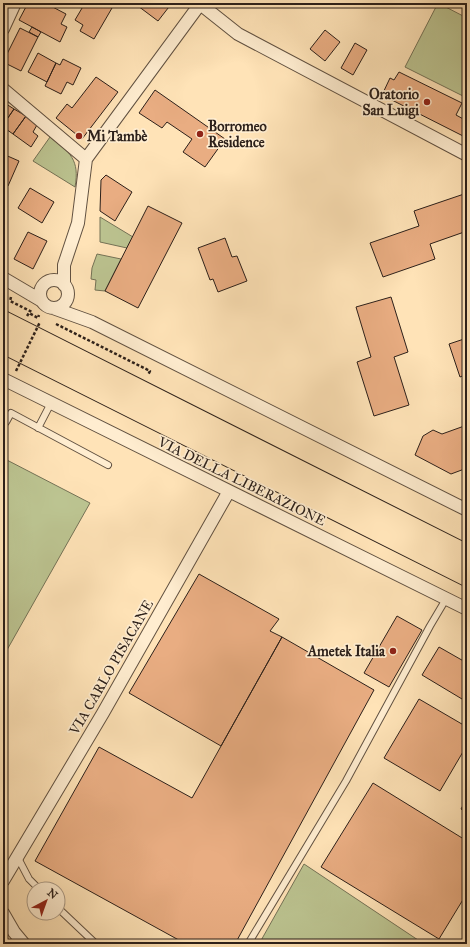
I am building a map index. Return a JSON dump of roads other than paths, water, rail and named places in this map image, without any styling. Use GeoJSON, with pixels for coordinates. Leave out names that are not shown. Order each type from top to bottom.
{"type":"FeatureCollection","features":[{"type":"Feature","properties":{"kind":"highway"},"geometry":{"type":"LineString","coordinates":[[3,321],[467,554]]}},
{"type":"Feature","properties":{"kind":"highway"},"geometry":{"type":"LineString","coordinates":[[3,343],[467,576]]}},
{"type":"Feature","properties":{"kind":"street"},"geometry":{"type":"LineString","coordinates":[[3,30],[16,3]]}},
{"type":"Feature","properties":{"kind":"street"},"geometry":{"type":"LineString","coordinates":[[53,308],[62,305],[67,297],[64,265],[78,223],[86,159],[199,3],[238,34],[467,155]]}},
{"type":"Feature","properties":{"kind":"street"},"geometry":{"type":"LineString","coordinates":[[3,89],[86,159]]}},
{"type":"Feature","properties":{"kind":"street"},"geometry":{"type":"LineString","coordinates":[[42,301],[40,292],[64,265]]}},
{"type":"Feature","properties":{"kind":"street"},"geometry":{"type":"LineString","coordinates":[[3,278],[15,284],[45,304],[92,322],[467,510]]}},
{"type":"Feature","properties":{"kind":"street"},"geometry":{"type":"LineString","coordinates":[[15,284],[36,287],[56,280],[66,289],[74,307],[92,322]]}},
{"type":"Feature","properties":{"kind":"street","name":"VIA DELLA LIBERAZIONE"},"geometry":{"type":"LineString","coordinates":[[3,379],[467,609]]}},
{"type":"Feature","properties":{"kind":"street","name":"VIA CARLO PISACANE"},"geometry":{"type":"LineString","coordinates":[[3,881],[103,713],[228,491]]}},
{"type":"Feature","properties":{"kind":"street","name":"VIA CARLO PISACANE"},"geometry":{"type":"LineString","coordinates":[[3,869],[18,858]]}},
{"type":"Feature","properties":{"kind":"street"},"geometry":{"type":"LineString","coordinates":[[3,913],[22,942]]}},
{"type":"Feature","properties":{"kind":"street"},"geometry":{"type":"LineString","coordinates":[[3,933],[22,942]]}},
{"type":"Feature","properties":{"kind":"lane"},"geometry":{"type":"LineString","coordinates":[[38,428],[51,403]]}},
{"type":"Feature","properties":{"kind":"lane"},"geometry":{"type":"LineString","coordinates":[[6,422],[11,413],[108,465]]}},
{"type":"Feature","properties":{"kind":"lane"},"geometry":{"type":"LineString","coordinates":[[248,944],[346,781],[446,599]]}},
{"type":"Feature","properties":{"kind":"lane"},"geometry":{"type":"LineString","coordinates":[[18,858],[31,881]]}},
{"type":"Feature","properties":{"kind":"lane"},"geometry":{"type":"LineString","coordinates":[[66,916],[96,944]]}},
{"type":"Feature","properties":{"kind":"place","name":"Oratorio San Luigi"},"geometry":{"type":"Point","coordinates":[427,102]}},
{"type":"Feature","properties":{"kind":"place","name":"Borromeo Residence"},"geometry":{"type":"Point","coordinates":[200,134]}},
{"type":"Feature","properties":{"kind":"place","name":"Mi Tambè"},"geometry":{"type":"Point","coordinates":[79,136]}},
{"type":"Feature","properties":{"kind":"place","name":"Ametek Italia"},"geometry":{"type":"Point","coordinates":[393,651]}}]}
